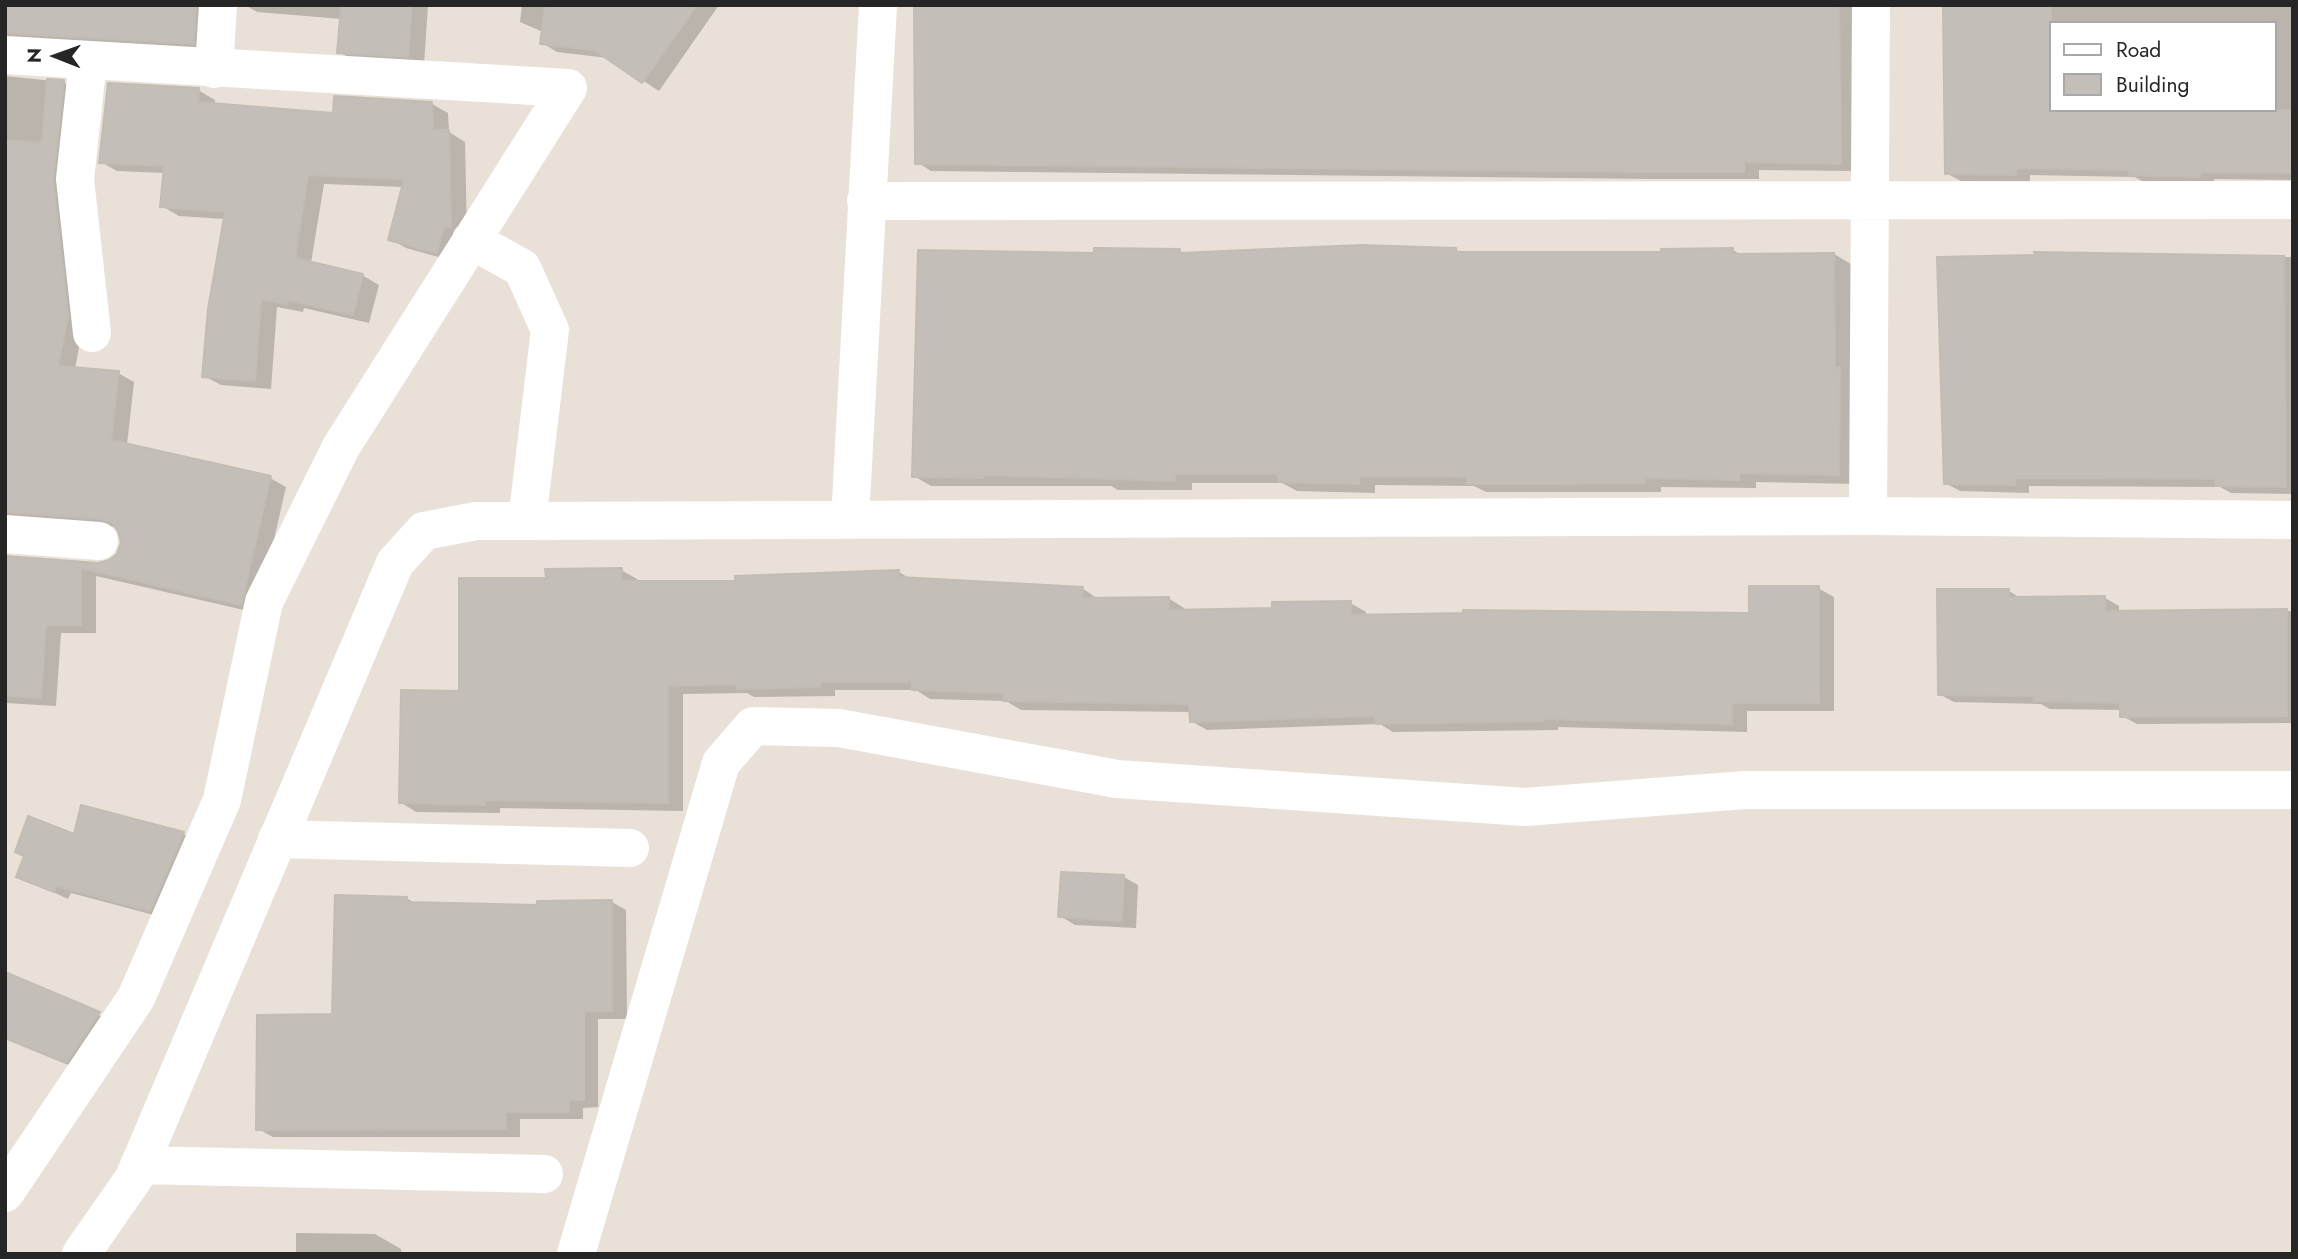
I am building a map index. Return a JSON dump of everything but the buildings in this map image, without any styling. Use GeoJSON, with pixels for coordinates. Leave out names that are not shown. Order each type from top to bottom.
{"type":"FeatureCollection","features":[{"type":"Feature","properties":{"kind":"street"},"geometry":{"type":"LineString","coordinates":[[214,69],[218,5]]}},
{"type":"Feature","properties":{"kind":"street"},"geometry":{"type":"LineString","coordinates":[[850,520],[878,5]]}},
{"type":"Feature","properties":{"kind":"street"},"geometry":{"type":"LineString","coordinates":[[1868,516],[1871,5]]}},
{"type":"Feature","properties":{"kind":"street"},"geometry":{"type":"LineString","coordinates":[[5,55],[568,88],[341,447],[264,602],[222,800],[136,998],[5,1193]]}},
{"type":"Feature","properties":{"kind":"street"},"geometry":{"type":"LineString","coordinates":[[88,61],[75,179],[92,333]]}},
{"type":"Feature","properties":{"kind":"street"},"geometry":{"type":"LineString","coordinates":[[866,201],[2293,200]]}},
{"type":"Feature","properties":{"kind":"street"},"geometry":{"type":"LineString","coordinates":[[471,240],[522,268],[550,330],[527,521]]}},
{"type":"Feature","properties":{"kind":"street"},"geometry":{"type":"LineString","coordinates":[[81,1254],[134,1178],[395,563],[424,531],[476,522],[527,521],[1868,516],[2293,520]]}},
{"type":"Feature","properties":{"kind":"street"},"geometry":{"type":"LineString","coordinates":[[5,534],[99,541]]}},
{"type":"Feature","properties":{"kind":"street"},"geometry":{"type":"LineString","coordinates":[[576,1254],[721,763],[753,726],[839,728],[1117,779],[1525,807],[1745,790],[2293,790]]}},
{"type":"Feature","properties":{"kind":"street"},"geometry":{"type":"LineString","coordinates":[[277,839],[630,848]]}},
{"type":"Feature","properties":{"kind":"street"},"geometry":{"type":"LineString","coordinates":[[139,1165],[544,1174]]}}]}
